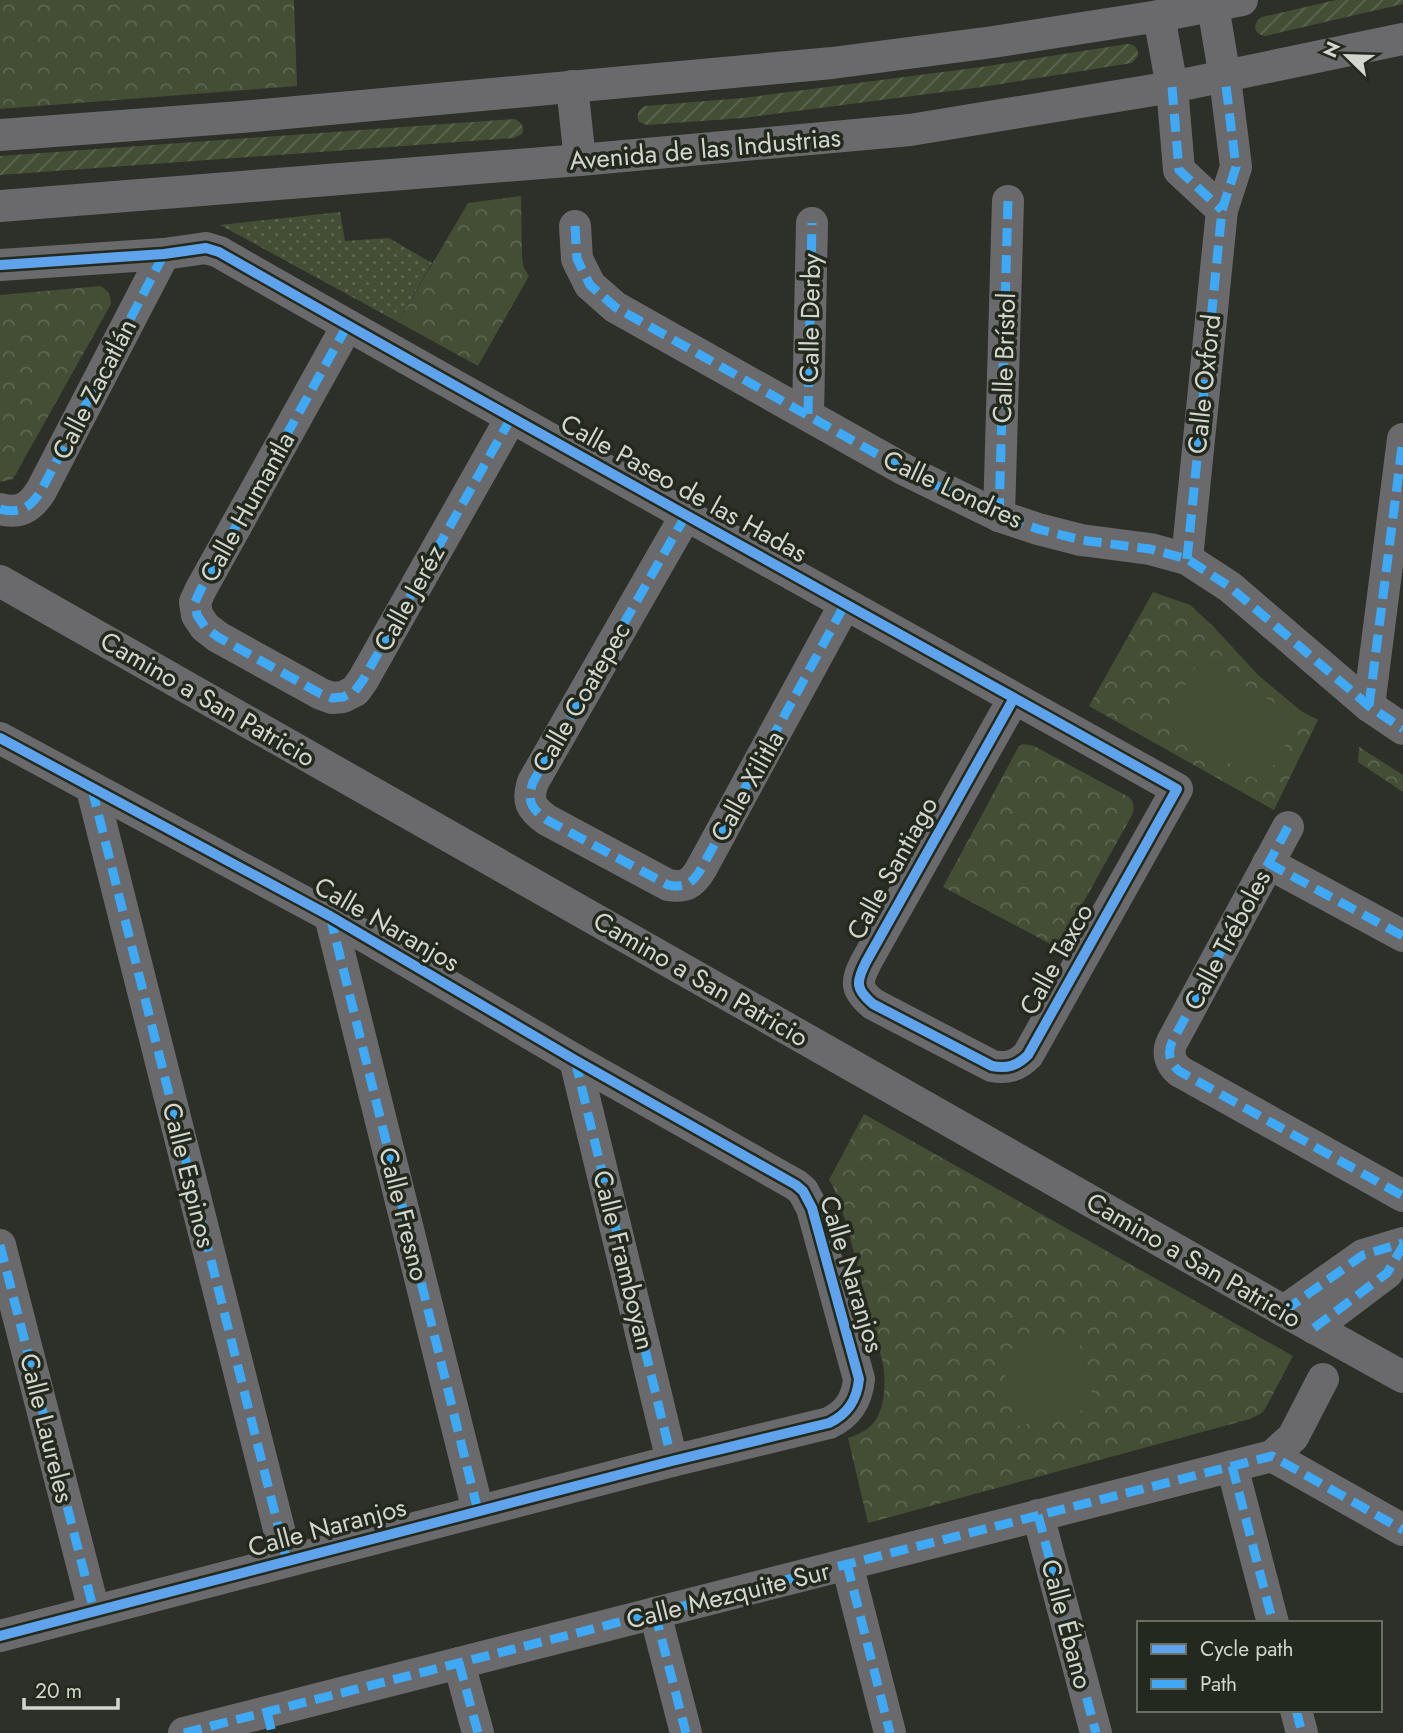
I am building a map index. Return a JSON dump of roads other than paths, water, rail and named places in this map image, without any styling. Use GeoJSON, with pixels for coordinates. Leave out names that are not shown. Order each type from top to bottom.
{"type":"FeatureCollection","features":[{"type":"Feature","properties":{"kind":"street"},"geometry":{"type":"LineString","coordinates":[[0,135],[241,117],[832,63],[993,43],[1228,3]]}},
{"type":"Feature","properties":{"kind":"street","name":"Calle Oxford"},"geometry":{"type":"LineString","coordinates":[[1187,559],[1222,210],[1236,167],[1225,78],[1228,3]]}},
{"type":"Feature","properties":{"kind":"street"},"geometry":{"type":"LineString","coordinates":[[1159,16],[1172,88],[1180,170],[1222,210]]}},
{"type":"Feature","properties":{"kind":"street","name":"Avenida de las Industrias"},"geometry":{"type":"LineString","coordinates":[[0,206],[579,160],[909,130],[1172,88],[1403,39]]}},
{"type":"Feature","properties":{"kind":"street"},"geometry":{"type":"LineString","coordinates":[[572,86],[579,160]]}},
{"type":"Feature","properties":{"kind":"street","name":"Calle Brístol"},"geometry":{"type":"LineString","coordinates":[[999,516],[1009,201]]}},
{"type":"Feature","properties":{"kind":"street","name":"Calle Derby"},"geometry":{"type":"LineString","coordinates":[[808,414],[812,223]]}},
{"type":"Feature","properties":{"kind":"street","name":"Calle Londres"},"geometry":{"type":"LineString","coordinates":[[575,226],[577,259],[590,285],[615,307],[905,470],[999,516],[1081,540],[1150,549],[1187,559],[1230,587],[1369,706],[1403,729]]}},
{"type":"Feature","properties":{"kind":"street","name":"Calle Paseo de las Hadas"},"geometry":{"type":"LineString","coordinates":[[0,265],[164,254],[206,248],[212,250],[1177,789]]}},
{"type":"Feature","properties":{"kind":"street","name":"Calle Zacatlán"},"geometry":{"type":"LineString","coordinates":[[6,510],[22,509],[33,503],[41,491],[164,254]]}},
{"type":"Feature","properties":{"kind":"street","name":"Calle Humantla"},"geometry":{"type":"LineString","coordinates":[[266,664],[205,627],[197,615],[195,602],[347,326]]}},
{"type":"Feature","properties":{"kind":"street","name":"Calle Jeréz"},"geometry":{"type":"LineString","coordinates":[[266,664],[332,698],[343,697],[355,691],[511,418]]}},
{"type":"Feature","properties":{"kind":"street"},"geometry":{"type":"LineString","coordinates":[[1369,706],[1403,439]]}},
{"type":"Feature","properties":{"kind":"street","name":"Calle Coatepec"},"geometry":{"type":"LineString","coordinates":[[606,852],[536,812],[530,802],[530,792],[533,782],[686,515]]}},
{"type":"Feature","properties":{"kind":"street","name":"Camino a San Patricio"},"geometry":{"type":"LineString","coordinates":[[0,581],[1403,1377]]}},
{"type":"Feature","properties":{"kind":"street","name":"Calle Xilitla"},"geometry":{"type":"LineString","coordinates":[[606,852],[668,885],[679,887],[689,884],[697,877],[845,604]]}},
{"type":"Feature","properties":{"kind":"street","name":"Calle Santiago"},"geometry":{"type":"LineString","coordinates":[[931,1034],[873,1004],[859,989],[858,981],[866,962],[1014,698]]}},
{"type":"Feature","properties":{"kind":"street","name":"Calle Naranjos"},"geometry":{"type":"LineString","coordinates":[[0,738],[330,916],[575,1060],[789,1180],[803,1191],[812,1208],[859,1379],[855,1400],[849,1408],[828,1423],[0,1636]]}},
{"type":"Feature","properties":{"kind":"street","name":"Calle Espinos"},"geometry":{"type":"LineString","coordinates":[[92,789],[287,1561]]}},
{"type":"Feature","properties":{"kind":"street","name":"Calle Taxco"},"geometry":{"type":"LineString","coordinates":[[931,1034],[992,1066],[1012,1067],[1021,1062],[1028,1055],[1177,789]]}},
{"type":"Feature","properties":{"kind":"street","name":"Calle Tréboles"},"geometry":{"type":"LineString","coordinates":[[1288,827],[1172,1042],[1169,1054],[1171,1062],[1179,1071],[1403,1196]]}},
{"type":"Feature","properties":{"kind":"street"},"geometry":{"type":"LineString","coordinates":[[1268,863],[1403,936]]}},
{"type":"Feature","properties":{"kind":"street","name":"Calle Fresno"},"geometry":{"type":"LineString","coordinates":[[330,916],[478,1511]]}},
{"type":"Feature","properties":{"kind":"street","name":"Calle Framboyan"},"geometry":{"type":"LineString","coordinates":[[575,1060],[672,1461]]}},
{"type":"Feature","properties":{"kind":"street","name":"Calle Laureles"},"geometry":{"type":"LineString","coordinates":[[0,1245],[94,1611]]}},
{"type":"Feature","properties":{"kind":"street"},"geometry":{"type":"LineString","coordinates":[[1284,1311],[1363,1255],[1403,1245]]}},
{"type":"Feature","properties":{"kind":"street"},"geometry":{"type":"LineString","coordinates":[[1314,1328],[1387,1273],[1403,1245]]}},
{"type":"Feature","properties":{"kind":"street"},"geometry":{"type":"LineString","coordinates":[[1323,1379],[1293,1437],[1272,1456],[1403,1530]]}},
{"type":"Feature","properties":{"kind":"street","name":"Calle Mezquite Sur"},"geometry":{"type":"LineString","coordinates":[[184,1733],[270,1723],[459,1663],[1272,1456]]}},
{"type":"Feature","properties":{"kind":"street"},"geometry":{"type":"LineString","coordinates":[[1232,1466],[1272,1621]]}},
{"type":"Feature","properties":{"kind":"street","name":"Calle Ébano"},"geometry":{"type":"LineString","coordinates":[[1038,1515],[1096,1733]]}},
{"type":"Feature","properties":{"kind":"street"},"geometry":{"type":"LineString","coordinates":[[847,1564],[890,1733]]}},
{"type":"Feature","properties":{"kind":"street"},"geometry":{"type":"LineString","coordinates":[[655,1614],[686,1733]]}},
{"type":"Feature","properties":{"kind":"street"},"geometry":{"type":"LineString","coordinates":[[459,1663],[478,1733]]}},
{"type":"Feature","properties":{"kind":"street"},"geometry":{"type":"LineString","coordinates":[[1297,1712],[1302,1733]]}}]}
